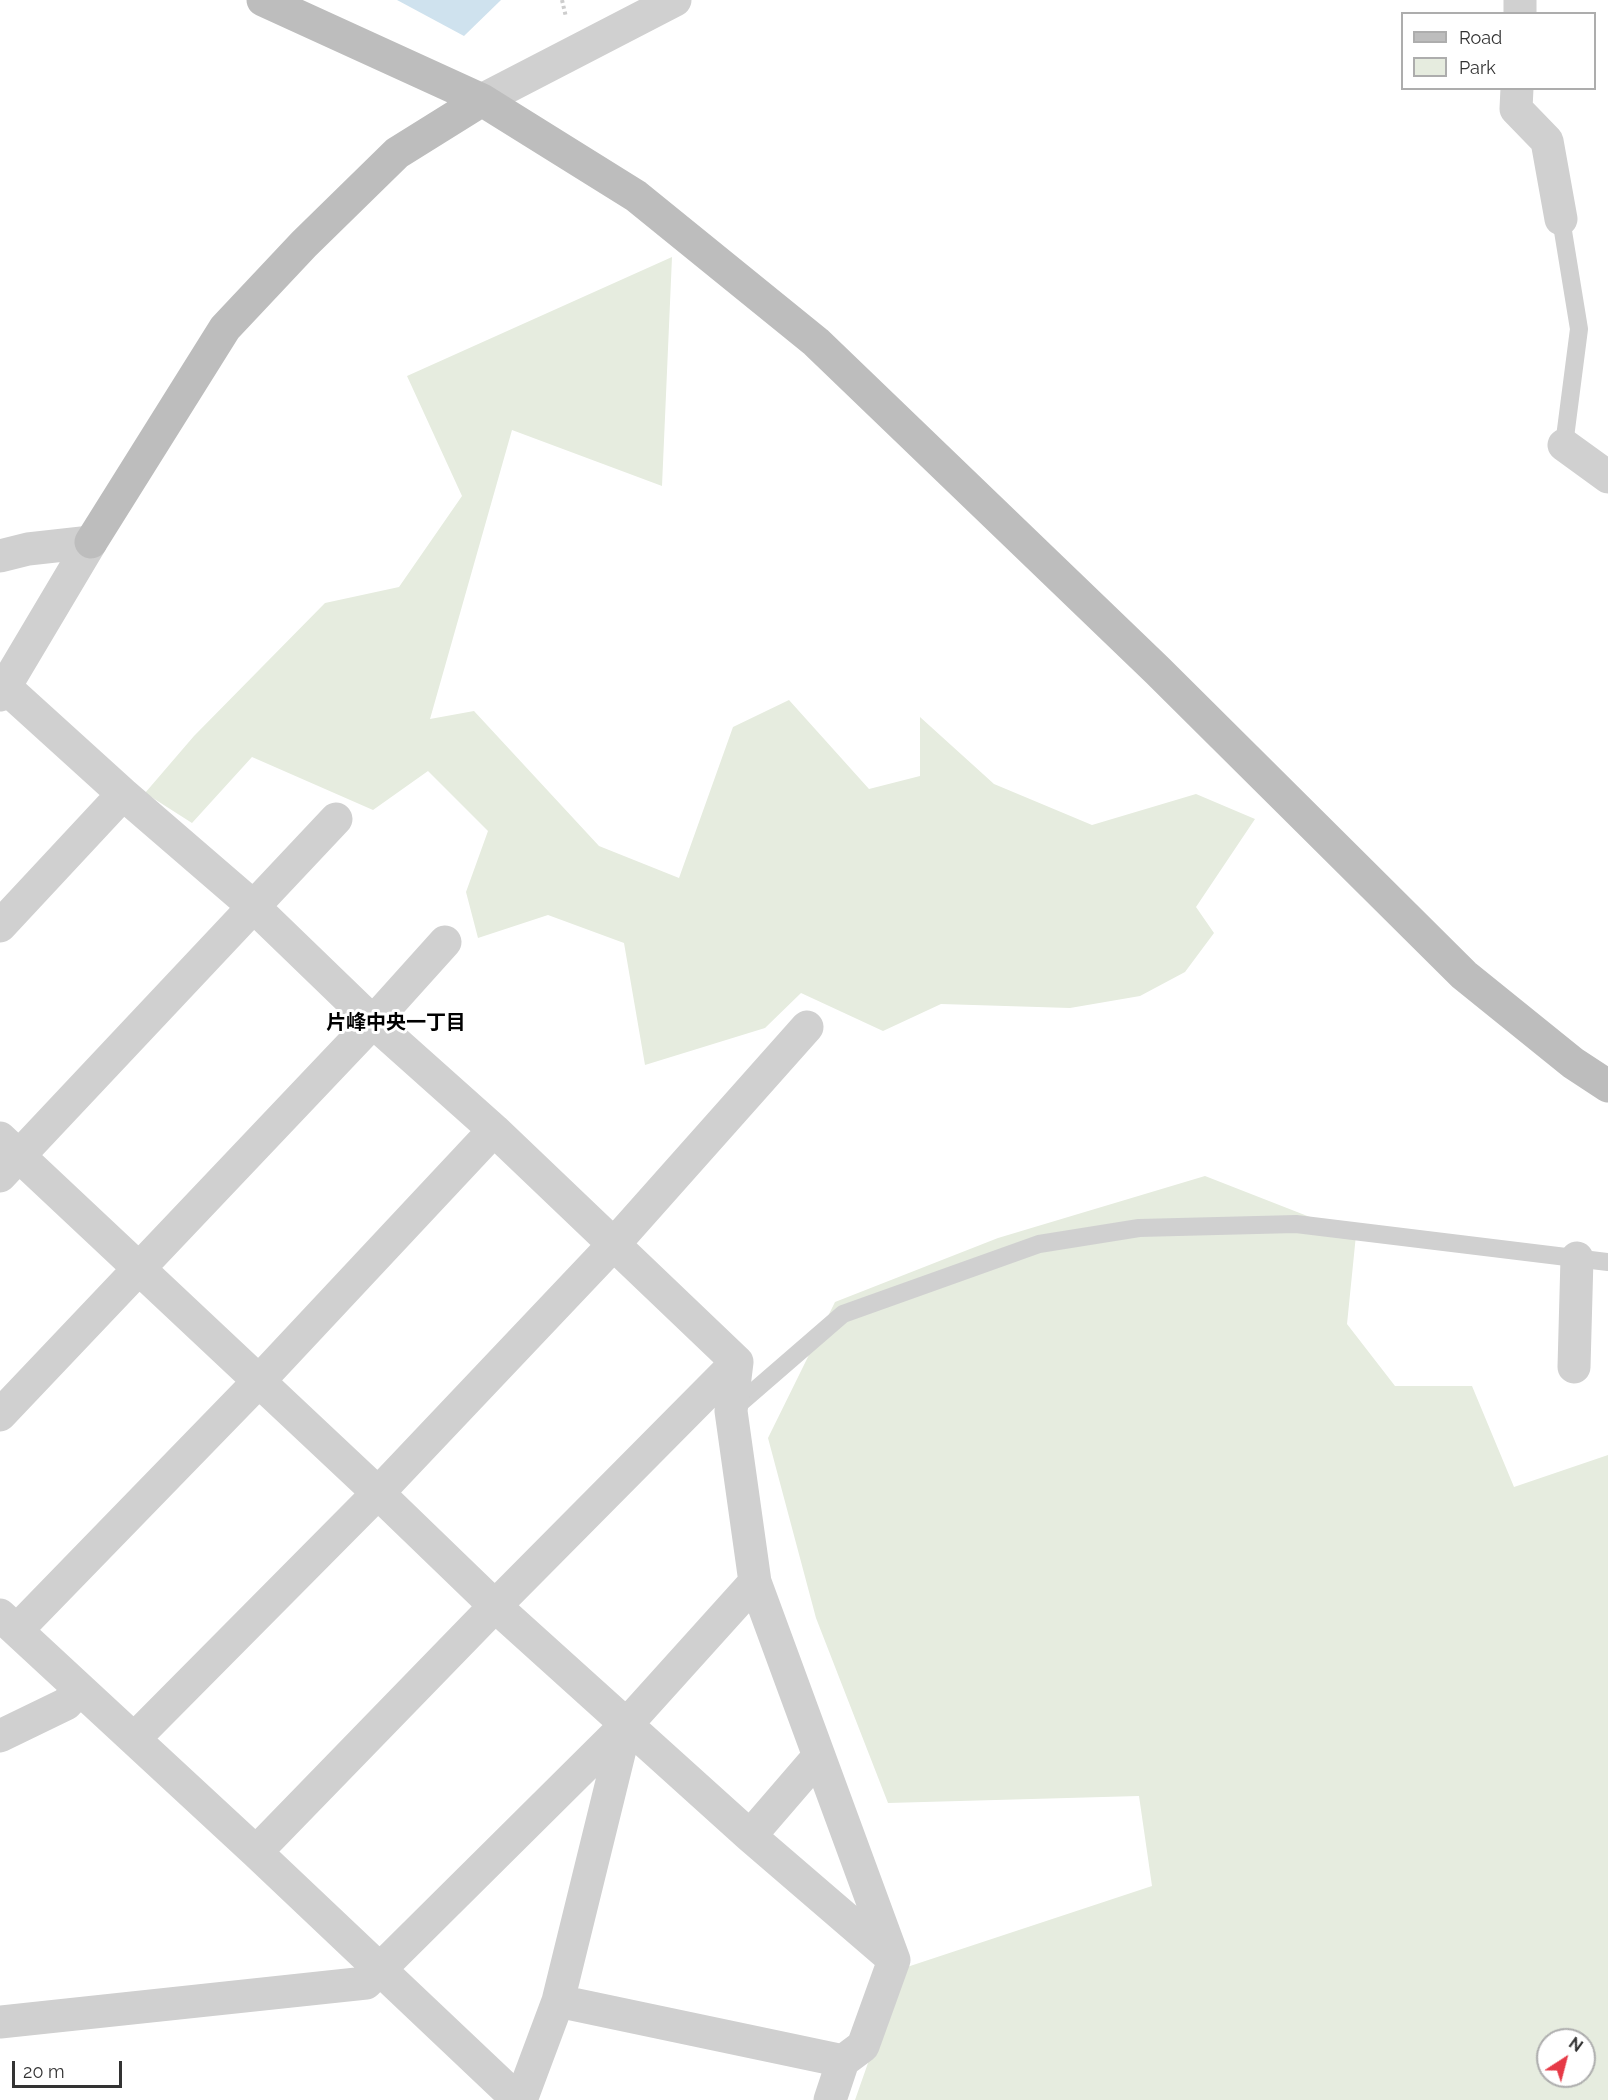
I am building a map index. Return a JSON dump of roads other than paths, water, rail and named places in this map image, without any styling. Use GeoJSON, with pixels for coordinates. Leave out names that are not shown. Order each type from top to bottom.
{"type":"FeatureCollection","features":[{"type":"Feature","properties":{"kind":"street"},"geometry":{"type":"LineString","coordinates":[[263,0],[482,100],[636,196],[816,342],[1157,670],[1464,975],[1573,1063],[1608,1086]]}},
{"type":"Feature","properties":{"kind":"street"},"geometry":{"type":"LineString","coordinates":[[675,0],[482,100],[397,153],[303,244],[225,328],[91,542],[2,691],[254,907],[373,1022],[494,1130],[737,1362]]}},
{"type":"Feature","properties":{"kind":"street"},"geometry":{"type":"LineString","coordinates":[[1517,90],[1516,109],[1547,141],[1561,219]]}},
{"type":"Feature","properties":{"kind":"street"},"geometry":{"type":"LineString","coordinates":[[1564,445],[1608,477]]}},
{"type":"Feature","properties":{"kind":"street"},"geometry":{"type":"LineString","coordinates":[[0,556],[28,549],[91,542]]}},
{"type":"Feature","properties":{"kind":"street"},"geometry":{"type":"LineString","coordinates":[[0,926],[123,794]]}},
{"type":"Feature","properties":{"kind":"street"},"geometry":{"type":"LineString","coordinates":[[336,819],[254,907],[7,1156],[139,1269],[495,1606],[750,1836],[894,1960]]}},
{"type":"Feature","properties":{"kind":"street"},"geometry":{"type":"LineString","coordinates":[[0,1415],[373,1022],[445,942]]}},
{"type":"Feature","properties":{"kind":"street"},"geometry":{"type":"LineString","coordinates":[[134,1739],[378,1493],[614,1244],[807,1027]]}},
{"type":"Feature","properties":{"kind":"street"},"geometry":{"type":"LineString","coordinates":[[494,1130],[259,1381],[8,1622],[520,2100],[558,2001],[627,1725]]}},
{"type":"Feature","properties":{"kind":"street"},"geometry":{"type":"LineString","coordinates":[[1574,1367],[1592,1260]]}},
{"type":"Feature","properties":{"kind":"street"},"geometry":{"type":"LineString","coordinates":[[737,1362],[731,1411],[754,1582],[894,1960],[863,2046],[843,2061],[830,2100]]}},
{"type":"Feature","properties":{"kind":"street"},"geometry":{"type":"LineString","coordinates":[[256,1852],[737,1362]]}},
{"type":"Feature","properties":{"kind":"street"},"geometry":{"type":"LineString","coordinates":[[0,2022],[366,1983],[627,1725],[754,1582]]}},
{"type":"Feature","properties":{"kind":"street"},"geometry":{"type":"LineString","coordinates":[[0,1736],[66,1704],[80,1689]]}},
{"type":"Feature","properties":{"kind":"street"},"geometry":{"type":"LineString","coordinates":[[750,1836],[819,1756]]}},
{"type":"Feature","properties":{"kind":"street"},"geometry":{"type":"LineString","coordinates":[[558,2001],[843,2061]]}},
{"type":"Feature","properties":{"kind":"lane"},"geometry":{"type":"LineString","coordinates":[[1561,219],[1579,329],[1564,445]]}},
{"type":"Feature","properties":{"kind":"lane"},"geometry":{"type":"LineString","coordinates":[[731,1411],[843,1314],[1039,1245],[1139,1228],[1296,1224],[1592,1260]]}},
{"type":"Feature","properties":{"kind":"water"},"geometry":{"type":"Polygon","coordinates":[[[397,0],[501,0],[464,36],[397,0]]]}},
{"type":"Feature","properties":{"kind":"district","name":"片峰中央一丁目"},"geometry":{"type":"Point","coordinates":[396,1023]}}]}
